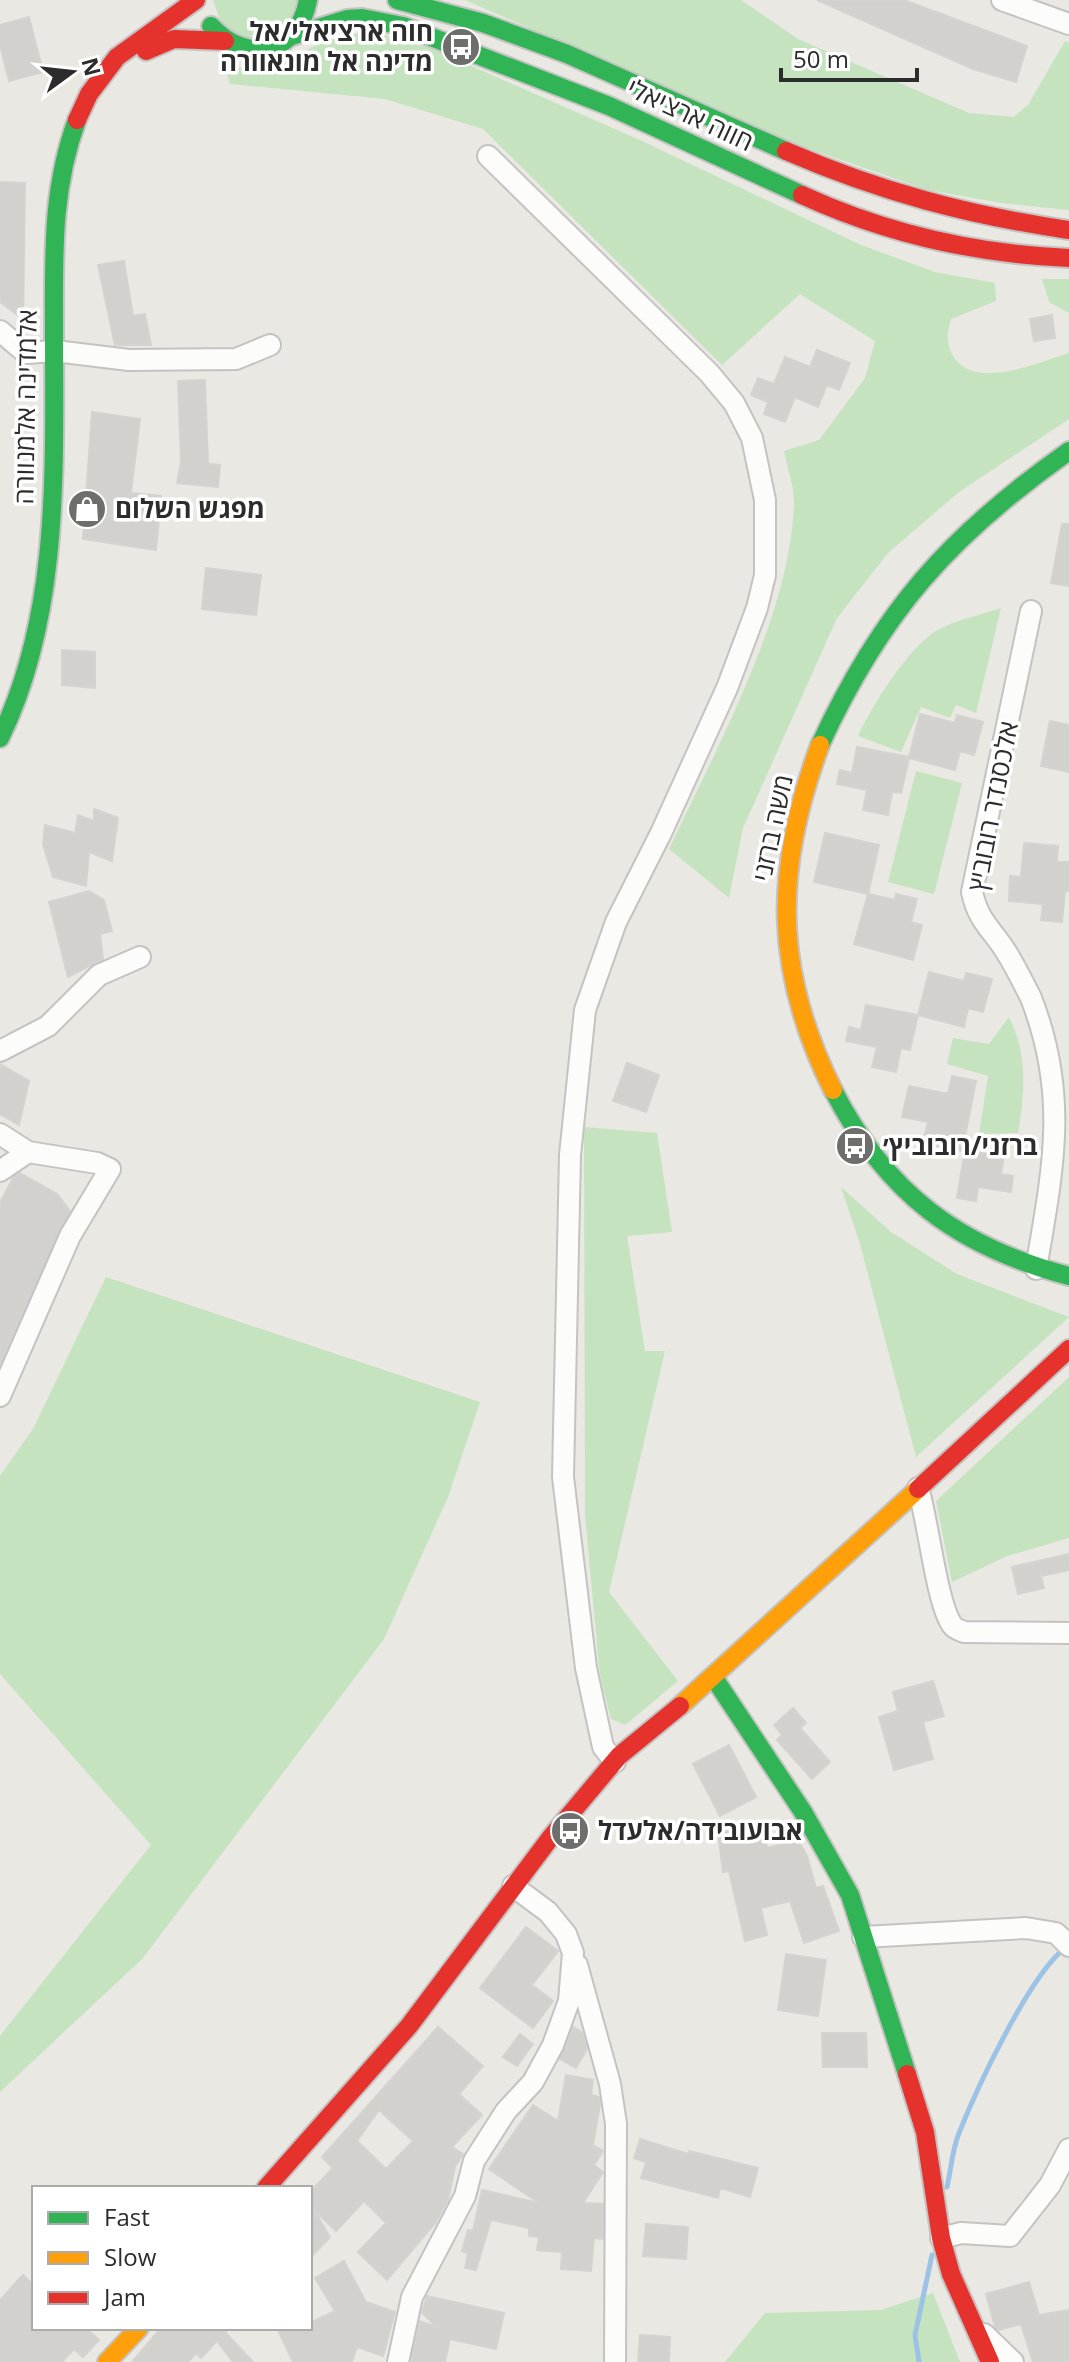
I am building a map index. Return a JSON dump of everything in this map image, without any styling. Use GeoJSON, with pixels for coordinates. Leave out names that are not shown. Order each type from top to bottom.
{"type":"FeatureCollection","features":[{"type":"Feature","properties":{"kind":"street"},"geometry":{"type":"LineString","coordinates":[[111,62],[147,28],[169,0]]}},
{"type":"Feature","properties":{"kind":"street","name":"אלמדינה אלמנוורה"},"geometry":{"type":"LineString","coordinates":[[0,738],[27,678],[38,636],[54,453],[55,205],[62,167],[84,101],[111,62],[196,0]]}},
{"type":"Feature","properties":{"kind":"street"},"geometry":{"type":"LineString","coordinates":[[203,0],[207,19],[225,41]]}},
{"type":"Feature","properties":{"kind":"street"},"geometry":{"type":"LineString","coordinates":[[292,36],[303,22],[308,0]]}},
{"type":"Feature","properties":{"kind":"street","name":"חווה ארציאלי"},"geometry":{"type":"LineString","coordinates":[[397,0],[465,17],[619,76],[805,161],[887,193],[987,219],[1069,230]]}},
{"type":"Feature","properties":{"kind":"street"},"geometry":{"type":"LineString","coordinates":[[428,0],[465,17]]}},
{"type":"Feature","properties":{"kind":"street"},"geometry":{"type":"LineString","coordinates":[[1002,0],[1069,24]]}},
{"type":"Feature","properties":{"kind":"street","name":"חווה ארציאלי"},"geometry":{"type":"LineString","coordinates":[[225,41],[243,49],[263,50],[292,36],[347,19],[403,26],[609,106],[799,194],[876,225],[966,249],[1069,258]]}},
{"type":"Feature","properties":{"kind":"street","name":"אלמדינה אלמנוורה"},"geometry":{"type":"LineString","coordinates":[[62,167],[79,124],[106,88],[152,47],[191,36],[225,41]]}},
{"type":"Feature","properties":{"kind":"street"},"geometry":{"type":"LineString","coordinates":[[488,156],[709,373],[734,403],[752,438],[765,500],[765,575],[757,608],[727,688],[661,833],[616,922],[585,1010],[579,1052],[570,1155],[563,1477],[586,1668],[603,1747],[615,1762]]}},
{"type":"Feature","properties":{"kind":"street"},"geometry":{"type":"LineString","coordinates":[[0,331],[26,353],[55,351],[129,360],[236,359],[270,345]]}},
{"type":"Feature","properties":{"kind":"street","name":"משה ברזני"},"geometry":{"type":"LineString","coordinates":[[1069,451],[950,546],[891,617],[868,652],[807,782],[785,883],[789,942],[806,1015],[834,1092],[874,1158],[905,1193],[969,1243],[1036,1269],[1069,1276]]}},
{"type":"Feature","properties":{"kind":"street","name":"אלכסנדר רובוביץ"},"geometry":{"type":"LineString","coordinates":[[1031,611],[972,892],[977,915],[1007,953],[1030,997],[1055,1068],[1058,1133],[1036,1269]]}},
{"type":"Feature","properties":{"kind":"street"},"geometry":{"type":"LineString","coordinates":[[0,1051],[48,1026],[99,975],[140,957]]}},
{"type":"Feature","properties":{"kind":"street"},"geometry":{"type":"LineString","coordinates":[[0,1134],[28,1152],[97,1163],[110,1169],[70,1236],[0,1396]]}},
{"type":"Feature","properties":{"kind":"street"},"geometry":{"type":"LineString","coordinates":[[0,1171],[28,1152]]}},
{"type":"Feature","properties":{"kind":"street"},"geometry":{"type":"LineString","coordinates":[[268,2186],[409,2026],[513,1886],[615,1762],[714,1678],[1069,1349]]}},
{"type":"Feature","properties":{"kind":"street"},"geometry":{"type":"LineString","coordinates":[[918,1488],[946,1612],[954,1627],[964,1632],[1069,1633]]}},
{"type":"Feature","properties":{"kind":"street"},"geometry":{"type":"LineString","coordinates":[[714,1678],[803,1812],[850,1895],[925,2132],[941,2238],[951,2274],[990,2362]]}},
{"type":"Feature","properties":{"kind":"street"},"geometry":{"type":"LineString","coordinates":[[513,1886],[548,1912],[566,1934],[603,2055],[616,2124],[615,2362]]}},
{"type":"Feature","properties":{"kind":"street"},"geometry":{"type":"LineString","coordinates":[[863,1937],[1026,1928],[1056,1933],[1069,1946]]}},
{"type":"Feature","properties":{"kind":"street"},"geometry":{"type":"LineString","coordinates":[[398,2362],[412,2297],[465,2196],[478,2152],[506,2111],[533,2082],[553,2045],[569,2001],[573,1953]]}},
{"type":"Feature","properties":{"kind":"street"},"geometry":{"type":"LineString","coordinates":[[941,2238],[961,2233],[1010,2236],[1050,2185],[1069,2149]]}},
{"type":"Feature","properties":{"kind":"street"},"geometry":{"type":"LineString","coordinates":[[972,2323],[1013,2362]]}},
{"type":"Feature","properties":{"kind":"street"},"geometry":{"type":"LineString","coordinates":[[107,2362],[137,2330]]}},
{"type":"Feature","properties":{"kind":"green space"},"geometry":{"type":"Polygon","coordinates":[[[213,0],[299,0],[285,29],[245,40],[221,23],[213,0]]]}},
{"type":"Feature","properties":{"kind":"green space"},"geometry":{"type":"Polygon","coordinates":[[[465,0],[741,0],[798,39],[969,113],[1014,117],[1028,105],[1065,41],[1069,43],[1069,210],[1001,203],[928,190],[795,144],[465,0]]]}},
{"type":"Feature","properties":{"kind":"green space"},"geometry":{"type":"Polygon","coordinates":[[[368,30],[433,49],[642,141],[861,245],[935,272],[995,283],[996,301],[951,319],[949,346],[956,360],[966,368],[979,372],[1010,371],[1069,353],[1069,419],[959,492],[888,553],[837,618],[743,828],[729,898],[669,849],[748,681],[779,592],[789,549],[794,506],[784,451],[819,440],[865,378],[875,341],[800,294],[722,365],[483,129],[385,99],[230,84],[225,66],[266,65],[368,30]]]}},
{"type":"Feature","properties":{"kind":"green space"},"geometry":{"type":"Polygon","coordinates":[[[1042,279],[1069,279],[1069,313],[1049,302],[1042,279]]]}},
{"type":"Feature","properties":{"kind":"green space"},"geometry":{"type":"Polygon","coordinates":[[[1001,608],[976,713],[956,705],[950,718],[921,707],[901,752],[858,736],[891,679],[925,639],[951,624],[1001,608]]]}},
{"type":"Feature","properties":{"kind":"green space"},"geometry":{"type":"Polygon","coordinates":[[[916,771],[962,783],[934,894],[888,882],[916,771]]]}},
{"type":"Feature","properties":{"kind":"green space"},"geometry":{"type":"Polygon","coordinates":[[[1009,1017],[1022,1060],[1018,1133],[979,1134],[988,1076],[947,1064],[953,1038],[989,1044],[1009,1017]]]}},
{"type":"Feature","properties":{"kind":"green space"},"geometry":{"type":"Polygon","coordinates":[[[584,1127],[657,1133],[672,1232],[627,1236],[645,1351],[665,1351],[609,1592],[678,1681],[625,1725],[611,1719],[600,1676],[585,1515],[584,1127]]]}},
{"type":"Feature","properties":{"kind":"green space"},"geometry":{"type":"Polygon","coordinates":[[[841,1187],[891,1232],[957,1274],[1069,1317],[916,1457],[860,1244],[841,1187]]]}},
{"type":"Feature","properties":{"kind":"green space"},"geometry":{"type":"Polygon","coordinates":[[[106,1277],[480,1402],[448,1497],[384,1639],[143,1958],[0,2092],[0,2036],[151,1845],[0,1674],[0,1476],[33,1429],[106,1277]]]}},
{"type":"Feature","properties":{"kind":"green space"},"geometry":{"type":"Polygon","coordinates":[[[1069,1377],[1069,1538],[1007,1556],[952,1582],[936,1501],[1069,1377]]]}},
{"type":"Feature","properties":{"kind":"green space"},"geometry":{"type":"Polygon","coordinates":[[[933,2293],[960,2362],[725,2362],[765,2313],[881,2310],[933,2293]]]}},
{"type":"Feature","properties":{"kind":"building"},"geometry":{"type":"Polygon","coordinates":[[[817,0],[904,0],[1027,46],[1016,82],[973,69],[817,0]]]}},
{"type":"Feature","properties":{"kind":"building"},"geometry":{"type":"Polygon","coordinates":[[[29,17],[43,72],[9,81],[0,45],[0,25],[29,17]]]}},
{"type":"Feature","properties":{"kind":"building"},"geometry":{"type":"Polygon","coordinates":[[[0,182],[25,183],[23,319],[0,302],[0,182]]]}},
{"type":"Feature","properties":{"kind":"building"},"geometry":{"type":"Polygon","coordinates":[[[124,261],[133,316],[145,314],[151,345],[115,345],[98,265],[124,261]]]}},
{"type":"Feature","properties":{"kind":"building"},"geometry":{"type":"Polygon","coordinates":[[[1052,315],[1055,338],[1034,341],[1030,319],[1052,315]]]}},
{"type":"Feature","properties":{"kind":"building"},"geometry":{"type":"Polygon","coordinates":[[[817,350],[850,363],[839,390],[827,385],[818,407],[795,397],[785,422],[764,414],[768,402],[751,395],[758,378],[774,384],[785,357],[810,367],[817,350]]]}},
{"type":"Feature","properties":{"kind":"building"},"geometry":{"type":"Polygon","coordinates":[[[205,380],[208,464],[220,465],[218,487],[177,483],[181,461],[178,381],[205,380]]]}},
{"type":"Feature","properties":{"kind":"building"},"geometry":{"type":"Polygon","coordinates":[[[92,412],[140,419],[131,493],[161,496],[156,550],[83,539],[92,412]]]}},
{"type":"Feature","properties":{"kind":"building"},"geometry":{"type":"Polygon","coordinates":[[[1062,524],[1069,524],[1069,586],[1051,583],[1062,524]]]}},
{"type":"Feature","properties":{"kind":"building"},"geometry":{"type":"Polygon","coordinates":[[[206,568],[261,575],[256,615],[202,609],[206,568]]]}},
{"type":"Feature","properties":{"kind":"building"},"geometry":{"type":"Polygon","coordinates":[[[62,650],[95,652],[95,688],[62,685],[62,650]]]}},
{"type":"Feature","properties":{"kind":"building"},"geometry":{"type":"Polygon","coordinates":[[[920,714],[955,723],[957,715],[983,722],[974,755],[960,751],[955,770],[909,758],[901,793],[892,792],[888,815],[863,810],[867,790],[837,784],[840,770],[852,773],[857,747],[909,757],[920,714]]]}},
{"type":"Feature","properties":{"kind":"building"},"geometry":{"type":"Polygon","coordinates":[[[1050,721],[1069,725],[1069,772],[1041,766],[1050,721]]]}},
{"type":"Feature","properties":{"kind":"building"},"geometry":{"type":"Polygon","coordinates":[[[94,809],[118,818],[112,861],[89,852],[86,886],[53,877],[43,844],[45,825],[75,833],[78,815],[94,821],[94,809]]]}},
{"type":"Feature","properties":{"kind":"building"},"geometry":{"type":"Polygon","coordinates":[[[825,833],[879,845],[868,894],[814,882],[825,833]]]}},
{"type":"Feature","properties":{"kind":"building"},"geometry":{"type":"Polygon","coordinates":[[[1024,843],[1058,846],[1057,862],[1069,862],[1069,891],[1065,891],[1062,922],[1041,920],[1043,904],[1009,901],[1010,876],[1021,877],[1024,843]]]}},
{"type":"Feature","properties":{"kind":"building"},"geometry":{"type":"Polygon","coordinates":[[[89,891],[104,900],[112,931],[100,934],[103,959],[68,977],[49,902],[89,891]]]}},
{"type":"Feature","properties":{"kind":"building"},"geometry":{"type":"Polygon","coordinates":[[[868,894],[895,900],[896,894],[917,899],[911,922],[922,925],[913,960],[854,944],[868,894]]]}},
{"type":"Feature","properties":{"kind":"building"},"geometry":{"type":"Polygon","coordinates":[[[929,972],[964,981],[966,973],[992,979],[983,1012],[968,1008],[964,1027],[918,1015],[929,972]]]}},
{"type":"Feature","properties":{"kind":"building"},"geometry":{"type":"Polygon","coordinates":[[[866,1005],[918,1015],[910,1050],[901,1048],[896,1072],[872,1067],[877,1047],[846,1041],[849,1027],[861,1030],[866,1005]]]}},
{"type":"Feature","properties":{"kind":"building"},"geometry":{"type":"Polygon","coordinates":[[[627,1063],[659,1075],[646,1112],[613,1101],[627,1063]]]}},
{"type":"Feature","properties":{"kind":"building"},"geometry":{"type":"Polygon","coordinates":[[[0,1064],[29,1081],[19,1125],[0,1114],[0,1064]]]}},
{"type":"Feature","properties":{"kind":"building"},"geometry":{"type":"Polygon","coordinates":[[[952,1076],[976,1081],[962,1151],[923,1143],[928,1122],[902,1117],[909,1086],[948,1094],[952,1076]]]}},
{"type":"Feature","properties":{"kind":"building"},"geometry":{"type":"Polygon","coordinates":[[[966,1143],[1005,1150],[1001,1174],[1013,1176],[1011,1192],[978,1187],[976,1201],[957,1198],[966,1143]]]}},
{"type":"Feature","properties":{"kind":"building"},"geometry":{"type":"Polygon","coordinates":[[[20,1173],[57,1194],[70,1211],[0,1364],[0,1203],[13,1178],[20,1173]]]}},
{"type":"Feature","properties":{"kind":"building"},"geometry":{"type":"Polygon","coordinates":[[[1069,1554],[1069,1570],[1041,1576],[1044,1588],[1018,1594],[1012,1567],[1069,1554]]]}},
{"type":"Feature","properties":{"kind":"building"},"geometry":{"type":"Polygon","coordinates":[[[933,1681],[944,1716],[923,1722],[933,1759],[894,1770],[879,1717],[898,1711],[893,1692],[933,1681]]]}},
{"type":"Feature","properties":{"kind":"building"},"geometry":{"type":"Polygon","coordinates":[[[793,1708],[806,1723],[800,1728],[830,1762],[812,1779],[777,1740],[782,1735],[774,1725],[793,1708]]]}},
{"type":"Feature","properties":{"kind":"building"},"geometry":{"type":"Polygon","coordinates":[[[729,1745],[756,1797],[720,1816],[693,1764],[729,1745]]]}},
{"type":"Feature","properties":{"kind":"building"},"geometry":{"type":"Polygon","coordinates":[[[764,1825],[767,1848],[798,1840],[807,1856],[816,1888],[823,1886],[839,1931],[804,1943],[790,1901],[761,1908],[767,1935],[745,1941],[729,1871],[723,1872],[718,1832],[764,1825]]]}},
{"type":"Feature","properties":{"kind":"building"},"geometry":{"type":"Polygon","coordinates":[[[526,1927],[558,1951],[532,1985],[553,2001],[533,2028],[480,1988],[526,1927]]]}},
{"type":"Feature","properties":{"kind":"building"},"geometry":{"type":"Polygon","coordinates":[[[786,1954],[826,1960],[818,2016],[778,2010],[786,1954]]]}},
{"type":"Feature","properties":{"kind":"building"},"geometry":{"type":"Polygon","coordinates":[[[438,2027],[483,2066],[459,2094],[482,2115],[452,2147],[463,2154],[455,2167],[448,2200],[436,2222],[387,2280],[358,2252],[386,2223],[364,2201],[336,2231],[314,2210],[330,2237],[312,2256],[312,2190],[333,2168],[322,2157],[438,2027]],[[379,2110],[357,2141],[386,2169],[413,2141],[379,2110]]]}},
{"type":"Feature","properties":{"kind":"building"},"geometry":{"type":"Polygon","coordinates":[[[573,2027],[582,2032],[587,2049],[576,2068],[560,2059],[573,2027]]]}},
{"type":"Feature","properties":{"kind":"building"},"geometry":{"type":"Polygon","coordinates":[[[822,2033],[866,2033],[867,2067],[823,2067],[822,2033]]]}},
{"type":"Feature","properties":{"kind":"building"},"geometry":{"type":"Polygon","coordinates":[[[520,2034],[533,2044],[517,2066],[503,2057],[520,2034]]]}},
{"type":"Feature","properties":{"kind":"building"},"geometry":{"type":"Polygon","coordinates":[[[566,2075],[593,2080],[591,2095],[599,2097],[593,2145],[603,2151],[594,2165],[603,2172],[583,2203],[603,2204],[603,2239],[594,2238],[591,2271],[561,2269],[562,2252],[537,2250],[539,2237],[529,2236],[529,2228],[491,2220],[476,2270],[465,2268],[468,2253],[462,2251],[468,2230],[473,2231],[482,2190],[539,2203],[489,2169],[533,2105],[558,2121],[566,2075]]]}},
{"type":"Feature","properties":{"kind":"building"},"geometry":{"type":"Polygon","coordinates":[[[640,2139],[688,2154],[689,2151],[758,2168],[750,2197],[720,2188],[718,2198],[641,2178],[646,2162],[634,2158],[640,2139]]]}},
{"type":"Feature","properties":{"kind":"building"},"geometry":{"type":"Polygon","coordinates":[[[646,2224],[688,2227],[686,2259],[643,2256],[646,2224]]]}},
{"type":"Feature","properties":{"kind":"building"},"geometry":{"type":"Polygon","coordinates":[[[344,2261],[366,2302],[395,2312],[383,2356],[357,2347],[352,2362],[293,2362],[278,2330],[312,2330],[312,2322],[335,2311],[315,2278],[344,2261]]]}},
{"type":"Feature","properties":{"kind":"building"},"geometry":{"type":"Polygon","coordinates":[[[23,2275],[32,2283],[32,2330],[88,2330],[99,2340],[83,2357],[74,2349],[62,2362],[0,2362],[0,2300],[23,2275]]]}},
{"type":"Feature","properties":{"kind":"building"},"geometry":{"type":"Polygon","coordinates":[[[1029,2282],[1039,2315],[1069,2310],[1069,2362],[1033,2362],[1021,2324],[999,2330],[995,2327],[986,2294],[1029,2282]]]}},
{"type":"Feature","properties":{"kind":"building"},"geometry":{"type":"Polygon","coordinates":[[[427,2296],[504,2313],[496,2349],[450,2339],[445,2362],[411,2362],[420,2321],[437,2327],[422,2313],[427,2296]]]}},
{"type":"Feature","properties":{"kind":"building"},"geometry":{"type":"Polygon","coordinates":[[[159,2330],[228,2330],[225,2332],[253,2362],[233,2362],[217,2341],[201,2358],[196,2353],[188,2362],[132,2362],[159,2330]]]}},
{"type":"Feature","properties":{"kind":"building"},"geometry":{"type":"Polygon","coordinates":[[[640,2335],[670,2337],[669,2362],[638,2362],[640,2335]]]}},
{"type":"Feature","properties":{"kind":"waterway"},"geometry":{"type":"LineString","coordinates":[[947,2187],[957,2140],[991,2062],[1036,1982],[1065,1948]]}},
{"type":"Feature","properties":{"kind":"waterway"},"geometry":{"type":"LineString","coordinates":[[919,2362],[915,2335],[932,2255]]}},
{"type":"Feature","properties":{"kind":"traffic: fast"},"geometry":{"type":"LineString","coordinates":[[211,26],[240,46],[269,48],[294,32],[308,0]]}},
{"type":"Feature","properties":{"kind":"traffic: fast"},"geometry":{"type":"LineString","coordinates":[[397,0],[483,23],[567,54],[786,151]]}},
{"type":"Feature","properties":{"kind":"traffic: fast"},"geometry":{"type":"LineString","coordinates":[[292,36],[347,19],[362,18],[403,26],[609,106],[802,195]]}},
{"type":"Feature","properties":{"kind":"traffic: fast"},"geometry":{"type":"LineString","coordinates":[[0,738],[20,690],[44,590],[53,486],[56,224],[62,172],[77,120]]}},
{"type":"Feature","properties":{"kind":"traffic: fast"},"geometry":{"type":"LineString","coordinates":[[820,745],[868,655],[923,580],[988,514],[1069,451]]}},
{"type":"Feature","properties":{"kind":"traffic: fast"},"geometry":{"type":"LineString","coordinates":[[833,1090],[877,1158],[929,1211],[993,1249],[1069,1276]]}},
{"type":"Feature","properties":{"kind":"traffic: fast"},"geometry":{"type":"LineString","coordinates":[[714,1678],[803,1812],[850,1895],[907,2074]]}},
{"type":"Feature","properties":{"kind":"traffic: slow"},"geometry":{"type":"LineString","coordinates":[[820,745],[794,834],[788,877],[787,919],[790,961],[799,1003],[813,1046],[833,1090]]}},
{"type":"Feature","properties":{"kind":"traffic: slow"},"geometry":{"type":"LineString","coordinates":[[680,1706],[918,1489]]}},
{"type":"Feature","properties":{"kind":"traffic: slow"},"geometry":{"type":"LineString","coordinates":[[107,2362],[137,2330]]}},
{"type":"Feature","properties":{"kind":"traffic: jam"},"geometry":{"type":"LineString","coordinates":[[77,120],[89,94],[117,57],[196,0]]}},
{"type":"Feature","properties":{"kind":"traffic: jam"},"geometry":{"type":"LineString","coordinates":[[146,51],[174,39],[225,41]]}},
{"type":"Feature","properties":{"kind":"traffic: jam"},"geometry":{"type":"LineString","coordinates":[[786,151],[856,179],[925,200],[1069,230]]}},
{"type":"Feature","properties":{"kind":"traffic: jam"},"geometry":{"type":"LineString","coordinates":[[802,195],[866,221],[932,240],[1000,252],[1069,258]]}},
{"type":"Feature","properties":{"kind":"traffic: jam"},"geometry":{"type":"LineString","coordinates":[[918,1489],[1069,1349]]}},
{"type":"Feature","properties":{"kind":"traffic: jam"},"geometry":{"type":"LineString","coordinates":[[268,2186],[409,2026],[551,1837],[619,1756],[680,1706]]}},
{"type":"Feature","properties":{"kind":"traffic: jam"},"geometry":{"type":"LineString","coordinates":[[907,2074],[925,2132],[941,2238],[951,2274],[990,2362]]}},
{"type":"Feature","properties":{"kind":"place","name":"חוה ארציאלי/אל מדינה אל מונאוורה"},"geometry":{"type":"Point","coordinates":[461,47]}},
{"type":"Feature","properties":{"kind":"place","name":"מפגש השלום"},"geometry":{"type":"Point","coordinates":[87,509]}},
{"type":"Feature","properties":{"kind":"place","name":"ברזני/רובוביץ׳"},"geometry":{"type":"Point","coordinates":[855,1146]}},
{"type":"Feature","properties":{"kind":"place","name":"אבועובידה/אלעדל"},"geometry":{"type":"Point","coordinates":[570,1831]}}]}
